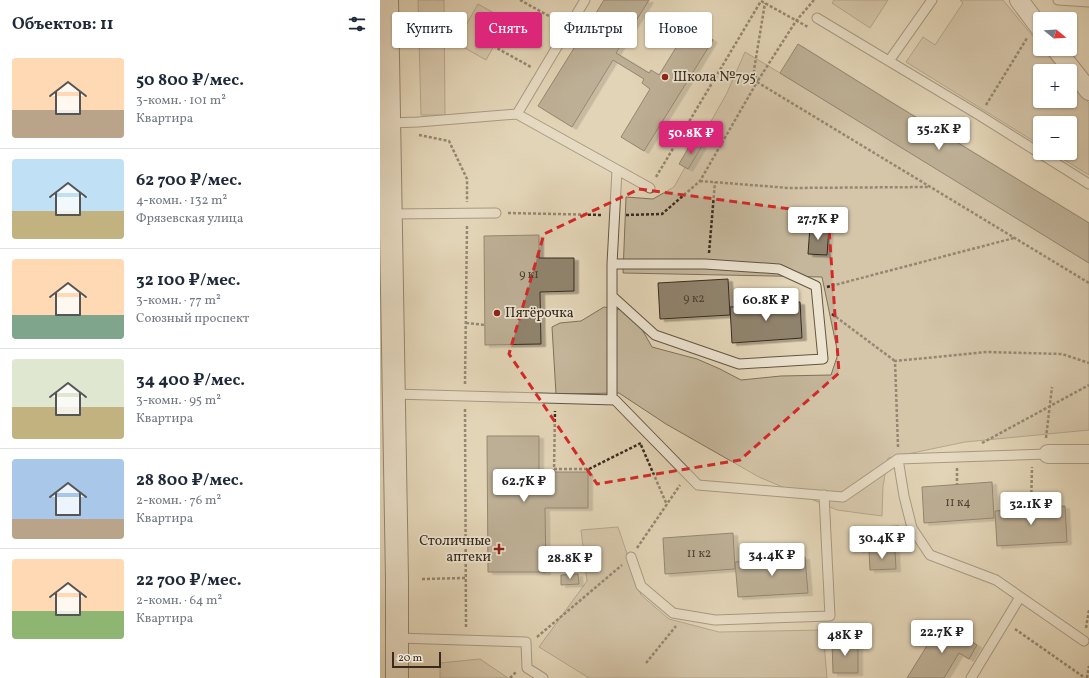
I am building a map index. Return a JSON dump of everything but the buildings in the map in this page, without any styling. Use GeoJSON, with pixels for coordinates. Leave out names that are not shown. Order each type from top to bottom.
{"type":"FeatureCollection","features":[{"type":"Feature","properties":{"kind":"main road"},"geometry":{"type":"LineString","coordinates":[[387,0],[390,123],[387,227],[397,678]]}},
{"type":"Feature","properties":{"kind":"street"},"geometry":{"type":"LineString","coordinates":[[1019,0],[1033,19]]}},
{"type":"Feature","properties":{"kind":"street"},"geometry":{"type":"LineString","coordinates":[[1062,56],[1089,91]]}},
{"type":"Feature","properties":{"kind":"street"},"geometry":{"type":"LineString","coordinates":[[1042,454],[1089,454]]}},
{"type":"Feature","properties":{"kind":"lane"},"geometry":{"type":"LineString","coordinates":[[578,12],[585,0]]}},
{"type":"Feature","properties":{"kind":"lane"},"geometry":{"type":"LineString","coordinates":[[889,61],[932,0]]}},
{"type":"Feature","properties":{"kind":"lane"},"geometry":{"type":"LineString","coordinates":[[1058,0],[1089,2]]}},
{"type":"Feature","properties":{"kind":"lane"},"geometry":{"type":"LineString","coordinates":[[817,18],[979,115],[1089,184]]}},
{"type":"Feature","properties":{"kind":"lane"},"geometry":{"type":"LineString","coordinates":[[517,114],[557,48]]}},
{"type":"Feature","properties":{"kind":"lane"},"geometry":{"type":"LineString","coordinates":[[390,123],[517,114],[650,188]]}},
{"type":"Feature","properties":{"kind":"lane"},"geometry":{"type":"LineString","coordinates":[[612,400],[612,264],[617,170]]}},
{"type":"Feature","properties":{"kind":"lane"},"geometry":{"type":"LineString","coordinates":[[387,227],[467,213],[496,213]]}},
{"type":"Feature","properties":{"kind":"lane"},"geometry":{"type":"LineString","coordinates":[[612,264],[708,264],[779,269],[816,286],[823,359],[738,364],[655,335],[612,296]]}},
{"type":"Feature","properties":{"kind":"lane"},"geometry":{"type":"LineString","coordinates":[[391,386],[465,396],[616,400],[698,485],[843,497],[898,459],[1042,454]]}},
{"type":"Feature","properties":{"kind":"lane"},"geometry":{"type":"LineString","coordinates":[[898,459],[904,496],[912,528],[930,555],[996,580],[1084,641]]}},
{"type":"Feature","properties":{"kind":"lane"},"geometry":{"type":"LineString","coordinates":[[631,557],[641,586],[673,612],[715,620],[830,616],[824,496]]}},
{"type":"Feature","properties":{"kind":"lane"},"geometry":{"type":"LineString","coordinates":[[971,678],[1020,597]]}},
{"type":"Feature","properties":{"kind":"lane"},"geometry":{"type":"LineString","coordinates":[[397,638],[526,642],[527,668],[543,678]]}},
{"type":"Feature","properties":{"kind":"path"},"geometry":{"type":"LineString","coordinates":[[520,0],[550,17]]}},
{"type":"Feature","properties":{"kind":"path"},"geometry":{"type":"LineString","coordinates":[[650,188],[760,0],[810,28]]}},
{"type":"Feature","properties":{"kind":"path"},"geometry":{"type":"LineString","coordinates":[[496,213],[614,215],[662,214],[700,181],[757,82],[796,20],[814,0]]}},
{"type":"Feature","properties":{"kind":"path"},"geometry":{"type":"LineString","coordinates":[[765,2],[754,70],[757,82],[1089,283]]}},
{"type":"Feature","properties":{"kind":"path"},"geometry":{"type":"LineString","coordinates":[[979,115],[1033,34]]}},
{"type":"Feature","properties":{"kind":"path"},"geometry":{"type":"LineString","coordinates":[[498,48],[542,72]]}},
{"type":"Feature","properties":{"kind":"path"},"geometry":{"type":"LineString","coordinates":[[414,134],[449,141],[467,178],[465,396],[466,640]]}},
{"type":"Feature","properties":{"kind":"path"},"geometry":{"type":"LineString","coordinates":[[700,181],[789,188],[931,187]]}},
{"type":"Feature","properties":{"kind":"path"},"geometry":{"type":"LineString","coordinates":[[708,264],[715,182]]}},
{"type":"Feature","properties":{"kind":"path"},"geometry":{"type":"LineString","coordinates":[[817,290],[1014,238]]}},
{"type":"Feature","properties":{"kind":"path"},"geometry":{"type":"LineString","coordinates":[[818,304],[896,361],[988,352],[1062,354],[1089,363]]}},
{"type":"Feature","properties":{"kind":"path"},"geometry":{"type":"LineString","coordinates":[[466,323],[485,324]]}},
{"type":"Feature","properties":{"kind":"path"},"geometry":{"type":"LineString","coordinates":[[896,361],[898,459]]}},
{"type":"Feature","properties":{"kind":"path"},"geometry":{"type":"LineString","coordinates":[[956,457],[1089,385]]}},
{"type":"Feature","properties":{"kind":"path"},"geometry":{"type":"LineString","coordinates":[[1031,508],[1042,454],[1052,387]]}},
{"type":"Feature","properties":{"kind":"path"},"geometry":{"type":"LineString","coordinates":[[555,398],[554,470],[589,469],[652,437]]}},
{"type":"Feature","properties":{"kind":"path"},"geometry":{"type":"LineString","coordinates":[[640,443],[667,505]]}},
{"type":"Feature","properties":{"kind":"path"},"geometry":{"type":"LineString","coordinates":[[526,646],[631,557],[687,474]]}},
{"type":"Feature","properties":{"kind":"path"},"geometry":{"type":"LineString","coordinates":[[422,579],[466,578]]}},
{"type":"Feature","properties":{"kind":"path"},"geometry":{"type":"LineString","coordinates":[[646,663],[686,615]]}},
{"type":"Feature","properties":{"kind":"path"},"geometry":{"type":"LineString","coordinates":[[1005,622],[1086,678],[1089,666]]}},
{"type":"Feature","properties":{"kind":"highlighted area"},"geometry":{"type":"Polygon","coordinates":[[[639,189],[828,214],[839,373],[740,460],[597,484],[509,354],[544,234],[639,189]]]}},
{"type":"Feature","properties":{"kind":"shaded area"},"geometry":{"type":"Polygon","coordinates":[[[418,0],[444,0],[444,12],[418,12],[418,0]]]}},
{"type":"Feature","properties":{"kind":"shaded area"},"geometry":{"type":"Polygon","coordinates":[[[834,0],[888,0],[870,28],[832,3],[834,0]]]}},
{"type":"Feature","properties":{"kind":"shaded area"},"geometry":{"type":"Polygon","coordinates":[[[960,0],[1003,0],[1033,36],[1033,56],[1049,56],[1055,64],[1033,64],[1033,108],[1077,108],[1077,89],[1089,103],[1089,175],[1064,160],[1077,160],[1077,116],[1033,116],[1033,141],[906,62],[923,37],[935,45],[963,3],[960,0]]]}},
{"type":"Feature","properties":{"kind":"shaded area"},"geometry":{"type":"Polygon","coordinates":[[[478,4],[492,12],[475,12],[475,48],[493,48],[486,60],[465,48],[467,48],[467,24],[478,4]]]}},
{"type":"Feature","properties":{"kind":"shaded area"},"geometry":{"type":"Polygon","coordinates":[[[419,48],[444,48],[445,115],[421,115],[419,48]]]}},
{"type":"Feature","properties":{"kind":"shaded area"},"geometry":{"type":"Polygon","coordinates":[[[745,52],[908,150],[1089,263],[1089,430],[965,442],[888,458],[883,486],[882,516],[837,510],[759,477],[666,424],[619,393],[556,394],[552,327],[560,323],[581,321],[604,307],[628,311],[640,326],[652,347],[697,359],[741,380],[781,376],[831,375],[838,354],[822,277],[623,273],[626,197],[653,199],[674,187],[727,93],[745,52]]]}},
{"type":"Feature","properties":{"kind":"shaded area"},"geometry":{"type":"Polygon","coordinates":[[[618,527],[641,595],[669,619],[719,632],[823,630],[827,678],[589,678],[539,647],[587,581],[581,530],[618,527]]]}},
{"type":"Feature","properties":{"kind":"shaded area"},"geometry":{"type":"Polygon","coordinates":[[[480,659],[508,678],[440,678],[440,663],[480,659]]]}},
{"type":"Feature","properties":{"kind":"place","name":"Школа №795"},"geometry":{"type":"Point","coordinates":[665,77]}},
{"type":"Feature","properties":{"kind":"place","name":"Пятёрочка"},"geometry":{"type":"Point","coordinates":[497,313]}},
{"type":"Feature","properties":{"kind":"place","name":"Столичные аптеки"},"geometry":{"type":"Point","coordinates":[499,549]}}]}
